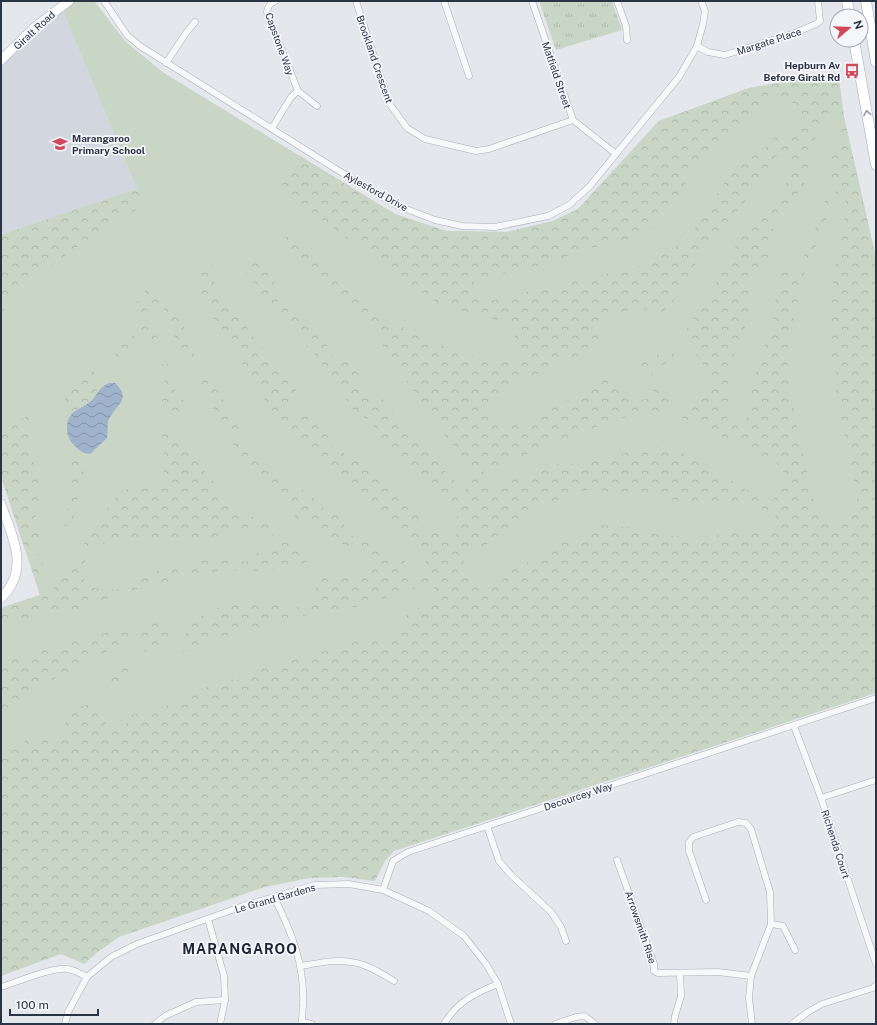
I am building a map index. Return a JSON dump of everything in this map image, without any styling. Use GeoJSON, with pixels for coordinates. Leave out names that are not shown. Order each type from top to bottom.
{"type":"FeatureCollection","features":[{"type":"Feature","properties":{"kind":"main road"},"geometry":{"type":"LineString","coordinates":[[866,1],[876,62]]}},
{"type":"Feature","properties":{"kind":"main road"},"geometry":{"type":"LineString","coordinates":[[855,48],[876,165]]}},
{"type":"Feature","properties":{"kind":"street","name":"Giralt Road"},"geometry":{"type":"LineString","coordinates":[[1,52],[46,10],[59,1]]}},
{"type":"Feature","properties":{"kind":"street","name":"Giralt Road"},"geometry":{"type":"LineString","coordinates":[[1,60],[35,27],[69,1]]}},
{"type":"Feature","properties":{"kind":"street","name":"Aylesford Drive"},"geometry":{"type":"LineString","coordinates":[[104,1],[127,35],[140,46],[396,205],[435,220],[462,226],[495,227],[548,216],[569,205],[589,187],[679,77],[697,46],[705,11],[701,1]]}},
{"type":"Feature","properties":{"kind":"street","name":"Capstone Way"},"geometry":{"type":"LineString","coordinates":[[276,1],[271,3],[266,12],[298,91],[317,106]]}},
{"type":"Feature","properties":{"kind":"street","name":"Brookland Crescent"},"geometry":{"type":"LineString","coordinates":[[356,1],[389,103],[407,128],[425,139],[476,151],[489,149],[573,120]]}},
{"type":"Feature","properties":{"kind":"street"},"geometry":{"type":"LineString","coordinates":[[444,1],[469,76]]}},
{"type":"Feature","properties":{"kind":"street","name":"Matfield Street"},"geometry":{"type":"LineString","coordinates":[[532,1],[573,120],[616,154]]}},
{"type":"Feature","properties":{"kind":"street"},"geometry":{"type":"LineString","coordinates":[[617,1],[626,26],[627,40]]}},
{"type":"Feature","properties":{"kind":"street","name":"Margate Place"},"geometry":{"type":"LineString","coordinates":[[697,46],[708,52],[725,55],[795,33],[820,21],[818,1]]}},
{"type":"Feature","properties":{"kind":"street"},"geometry":{"type":"LineString","coordinates":[[166,63],[195,22]]}},
{"type":"Feature","properties":{"kind":"street"},"geometry":{"type":"LineString","coordinates":[[272,128],[291,97],[298,91]]}},
{"type":"Feature","properties":{"kind":"street"},"geometry":{"type":"LineString","coordinates":[[1,504],[18,560],[16,576],[7,592],[1,598]]}},
{"type":"Feature","properties":{"kind":"street"},"geometry":{"type":"LineString","coordinates":[[1,516],[14,559],[12,576],[6,588],[1,592]]}},
{"type":"Feature","properties":{"kind":"street","name":"Decourcey Way"},"geometry":{"type":"LineString","coordinates":[[383,890],[393,861],[408,852],[876,698]]}},
{"type":"Feature","properties":{"kind":"street","name":"Richenda Court"},"geometry":{"type":"LineString","coordinates":[[794,726],[821,798],[876,964]]}},
{"type":"Feature","properties":{"kind":"street"},"geometry":{"type":"LineString","coordinates":[[821,798],[876,780]]}},
{"type":"Feature","properties":{"kind":"street"},"geometry":{"type":"LineString","coordinates":[[706,900],[689,851],[689,842],[693,837],[738,822],[746,823],[751,829],[770,892],[771,924],[751,976],[749,998],[752,1024]]}},
{"type":"Feature","properties":{"kind":"street"},"geometry":{"type":"LineString","coordinates":[[487,826],[499,862],[551,912],[566,941]]}},
{"type":"Feature","properties":{"kind":"street","name":"Arrowsmith Rise"},"geometry":{"type":"LineString","coordinates":[[617,860],[654,964],[654,971],[658,973],[718,972],[751,976]]}},
{"type":"Feature","properties":{"kind":"street","name":"Le Grand Gardens"},"geometry":{"type":"LineString","coordinates":[[65,1024],[68,1012],[88,977],[111,957],[137,944],[274,897],[315,885],[349,884],[383,890],[430,911],[464,936],[486,964],[498,984],[511,1024]]}},
{"type":"Feature","properties":{"kind":"street"},"geometry":{"type":"LineString","coordinates":[[274,897],[293,938],[301,966],[303,996],[301,1023],[312,1024]]}},
{"type":"Feature","properties":{"kind":"street"},"geometry":{"type":"LineString","coordinates":[[208,919],[224,976],[225,1000],[220,1024]]}},
{"type":"Feature","properties":{"kind":"street"},"geometry":{"type":"LineString","coordinates":[[771,924],[783,926],[795,950]]}},
{"type":"Feature","properties":{"kind":"street"},"geometry":{"type":"LineString","coordinates":[[301,966],[324,961],[352,962],[377,971],[394,981]]}},
{"type":"Feature","properties":{"kind":"street"},"geometry":{"type":"LineString","coordinates":[[1,987],[66,968],[88,977]]}},
{"type":"Feature","properties":{"kind":"street"},"geometry":{"type":"LineString","coordinates":[[674,1024],[681,996],[680,973]]}},
{"type":"Feature","properties":{"kind":"street"},"geometry":{"type":"LineString","coordinates":[[444,1024],[457,1006],[477,993],[498,984]]}},
{"type":"Feature","properties":{"kind":"street"},"geometry":{"type":"LineString","coordinates":[[792,1024],[822,1004],[873,988],[876,985]]}},
{"type":"Feature","properties":{"kind":"street"},"geometry":{"type":"LineString","coordinates":[[155,1024],[165,1016],[196,1002],[225,1000]]}},
{"type":"Feature","properties":{"kind":"street"},"geometry":{"type":"LineString","coordinates":[[554,1024],[576,1017],[585,1016],[595,1022],[595,1024]]}},
{"type":"Feature","properties":{"kind":"shaded area","name":"Marangaroo Primary School"},"geometry":{"type":"Polygon","coordinates":[[[62,9],[137,189],[1,235],[1,65],[62,9]]]}},
{"type":"Feature","properties":{"kind":"green space"},"geometry":{"type":"Polygon","coordinates":[[[77,1],[95,2],[126,42],[164,73],[395,214],[446,231],[507,232],[553,221],[578,209],[659,121],[749,88],[838,73],[844,117],[875,254],[876,555],[1,786],[1,608],[40,595],[1,476],[1,235],[137,189],[62,9],[77,1]]]}},
{"type":"Feature","properties":{"kind":"green space"},"geometry":{"type":"Polygon","coordinates":[[[539,1],[612,1],[622,30],[556,50],[539,1]]]}},
{"type":"Feature","properties":{"kind":"green space"},"geometry":{"type":"Polygon","coordinates":[[[838,73],[844,117],[875,254],[876,270],[876,693],[394,851],[385,861],[375,881],[343,877],[309,878],[265,887],[119,937],[84,964],[61,954],[1,976],[1,762],[3,756],[20,747],[30,735],[41,735],[50,743],[63,736],[65,722],[76,708],[100,701],[107,728],[125,725],[132,715],[141,713],[142,723],[144,723],[148,718],[163,707],[197,691],[229,679],[241,681],[259,670],[366,639],[389,640],[399,632],[406,616],[412,610],[439,602],[432,583],[360,606],[296,617],[269,624],[176,654],[175,653],[180,648],[195,611],[198,609],[202,613],[205,621],[211,618],[215,608],[254,601],[272,601],[293,609],[305,603],[315,593],[317,574],[362,573],[369,566],[370,560],[370,555],[359,549],[338,543],[296,518],[283,499],[259,482],[247,467],[234,446],[198,382],[209,373],[239,425],[239,436],[251,456],[262,456],[283,476],[314,498],[327,511],[345,520],[344,528],[352,536],[367,538],[382,547],[384,554],[403,559],[408,564],[397,574],[400,578],[414,573],[420,577],[424,569],[426,559],[379,508],[359,493],[339,482],[285,433],[243,365],[228,336],[213,319],[200,295],[198,281],[202,272],[198,266],[203,260],[213,254],[216,255],[210,272],[212,280],[256,340],[268,354],[280,363],[297,392],[284,408],[296,420],[306,405],[328,434],[329,444],[379,475],[401,493],[420,514],[423,532],[428,541],[435,531],[449,542],[461,528],[450,505],[426,486],[401,460],[379,441],[375,429],[369,419],[357,415],[325,368],[285,319],[280,310],[283,305],[291,302],[311,320],[310,329],[315,335],[322,331],[329,341],[325,349],[334,358],[344,357],[359,375],[358,390],[374,398],[380,396],[436,462],[456,483],[454,489],[458,496],[466,497],[466,486],[473,477],[464,458],[443,433],[392,361],[366,320],[323,277],[286,251],[283,246],[288,232],[307,243],[346,282],[391,321],[438,344],[465,355],[492,360],[517,359],[520,350],[510,325],[503,320],[492,319],[484,315],[444,307],[401,279],[280,188],[300,156],[395,214],[446,231],[507,232],[553,221],[578,209],[659,121],[749,88],[838,73]],[[777,97],[763,109],[736,125],[718,141],[700,161],[670,208],[653,229],[633,238],[578,251],[553,263],[473,280],[480,303],[647,264],[688,239],[732,171],[770,144],[775,137],[788,135],[798,124],[797,109],[787,98],[777,97]],[[828,112],[814,142],[804,184],[795,197],[786,205],[785,217],[773,227],[773,241],[770,249],[770,255],[765,260],[764,271],[751,278],[747,298],[748,310],[742,346],[733,355],[731,362],[731,385],[726,410],[727,419],[738,424],[746,424],[754,381],[763,347],[778,330],[779,322],[769,316],[769,312],[783,286],[779,274],[782,269],[787,269],[791,275],[800,272],[806,248],[818,223],[825,199],[828,198],[831,200],[831,205],[819,241],[805,270],[802,288],[795,310],[787,370],[797,428],[816,513],[827,516],[835,523],[852,517],[857,507],[857,492],[840,419],[836,391],[835,368],[827,343],[834,329],[829,314],[832,304],[834,276],[846,207],[845,199],[830,189],[829,166],[840,135],[843,118],[828,112]],[[776,156],[760,180],[753,185],[746,200],[717,236],[705,245],[676,298],[667,308],[656,317],[650,310],[634,308],[624,312],[610,311],[595,322],[602,329],[599,350],[568,359],[502,392],[492,407],[490,415],[498,423],[512,426],[534,418],[559,403],[579,398],[590,392],[596,382],[611,377],[622,388],[630,403],[647,399],[654,393],[649,378],[638,366],[669,348],[675,356],[652,373],[671,398],[670,412],[644,412],[612,421],[483,471],[489,488],[559,463],[582,465],[596,460],[656,446],[683,453],[748,491],[766,494],[770,502],[775,498],[789,479],[776,462],[677,416],[714,381],[684,334],[724,270],[745,226],[777,199],[795,169],[776,156]],[[587,490],[548,504],[526,514],[511,524],[487,544],[468,554],[462,568],[474,582],[481,585],[499,585],[510,570],[520,569],[531,559],[544,554],[550,545],[578,537],[601,525],[627,527],[660,535],[707,539],[727,532],[775,529],[777,520],[773,511],[739,505],[681,501],[643,494],[587,490]]]}},
{"type":"Feature","properties":{"kind":"green space"},"geometry":{"type":"Polygon","coordinates":[[[137,189],[142,193],[138,209],[96,233],[39,275],[1,312],[1,235],[137,189]]]}},
{"type":"Feature","properties":{"kind":"green space"},"geometry":{"type":"Polygon","coordinates":[[[259,262],[281,290],[280,299],[273,305],[265,300],[246,272],[250,264],[259,262]]]}},
{"type":"Feature","properties":{"kind":"green space"},"geometry":{"type":"Polygon","coordinates":[[[153,286],[158,287],[186,331],[195,360],[190,363],[187,363],[171,329],[161,302],[148,308],[144,319],[149,325],[146,334],[139,333],[140,317],[136,307],[138,300],[145,291],[153,286]]]}},
{"type":"Feature","properties":{"kind":"green space"},"geometry":{"type":"Polygon","coordinates":[[[130,329],[135,335],[118,366],[113,361],[120,344],[130,329]]]}},
{"type":"Feature","properties":{"kind":"green space"},"geometry":{"type":"Polygon","coordinates":[[[153,332],[161,342],[161,348],[158,353],[152,344],[148,342],[153,332]]]}},
{"type":"Feature","properties":{"kind":"green space"},"geometry":{"type":"Polygon","coordinates":[[[169,364],[172,374],[167,385],[177,392],[188,407],[177,414],[162,416],[157,414],[166,390],[162,365],[169,364]]]}},
{"type":"Feature","properties":{"kind":"green space"},"geometry":{"type":"Polygon","coordinates":[[[88,367],[94,370],[97,392],[90,402],[72,413],[67,410],[64,405],[67,385],[70,381],[77,382],[88,367]]]}},
{"type":"Feature","properties":{"kind":"green space"},"geometry":{"type":"Polygon","coordinates":[[[30,415],[35,419],[31,428],[31,453],[39,476],[42,496],[40,505],[35,513],[37,527],[42,539],[35,546],[25,550],[1,476],[1,425],[12,423],[30,415]]]}},
{"type":"Feature","properties":{"kind":"green space"},"geometry":{"type":"Polygon","coordinates":[[[162,430],[188,452],[240,513],[262,520],[274,528],[276,532],[272,536],[259,531],[233,527],[229,534],[193,540],[147,540],[135,546],[122,537],[106,542],[87,555],[84,579],[87,586],[99,589],[116,590],[163,568],[189,566],[199,559],[229,558],[247,562],[248,559],[252,558],[253,554],[257,553],[264,554],[265,558],[268,557],[279,540],[292,545],[307,562],[306,565],[292,566],[270,571],[224,570],[204,573],[119,594],[79,609],[43,615],[1,627],[1,608],[40,595],[31,567],[36,561],[38,553],[44,551],[48,556],[42,562],[45,572],[42,576],[40,588],[50,594],[74,561],[96,523],[120,492],[140,483],[148,484],[156,495],[163,480],[165,464],[162,430]]]}},
{"type":"Feature","properties":{"kind":"green space"},"geometry":{"type":"Polygon","coordinates":[[[76,452],[82,457],[84,468],[73,520],[67,526],[62,525],[69,505],[71,459],[76,452]]]}},
{"type":"Feature","properties":{"kind":"green space"},"geometry":{"type":"Polygon","coordinates":[[[166,623],[168,636],[157,646],[145,652],[142,646],[141,638],[144,624],[166,623]]]}},
{"type":"Feature","properties":{"kind":"green space"},"geometry":{"type":"Polygon","coordinates":[[[127,627],[131,631],[129,640],[98,656],[88,656],[80,666],[27,692],[1,713],[1,657],[30,654],[127,627]]]}},
{"type":"Feature","properties":{"kind":"green space"},"geometry":{"type":"Polygon","coordinates":[[[128,664],[132,665],[135,673],[121,679],[115,689],[106,687],[104,680],[107,676],[111,674],[118,676],[122,668],[128,664]]]}},
{"type":"Feature","properties":{"kind":"water"},"geometry":{"type":"Polygon","coordinates":[[[109,383],[115,383],[120,389],[123,394],[122,399],[108,422],[107,438],[90,454],[84,453],[72,443],[68,435],[67,427],[69,419],[74,412],[90,402],[100,389],[109,383]]]}},
{"type":"Feature","properties":{"kind":"place","name":"Hepburn Av Before Giralt Rd"},"geometry":{"type":"Point","coordinates":[852,71]}},
{"type":"Feature","properties":{"kind":"place","name":"Marangaroo Primary School"},"geometry":{"type":"Point","coordinates":[60,144]}},
{"type":"Feature","properties":{"kind":"district","name":"MARANGAROO"},"geometry":{"type":"Point","coordinates":[240,949]}}]}
